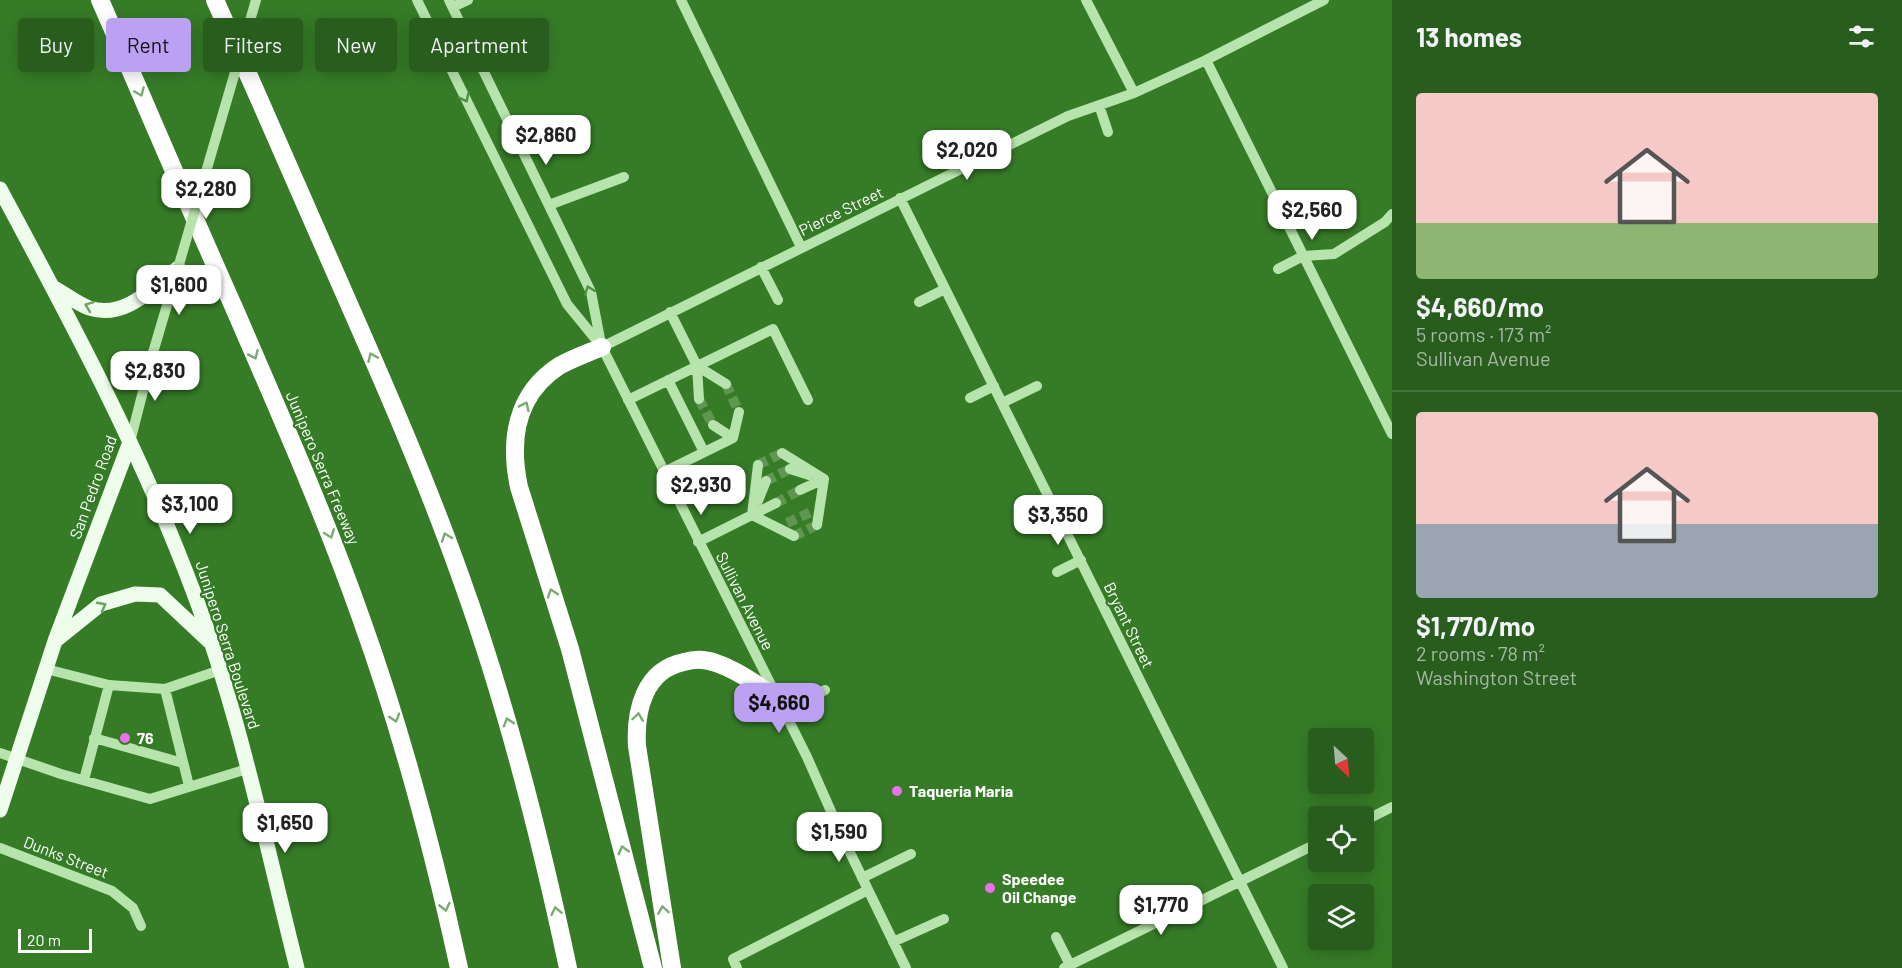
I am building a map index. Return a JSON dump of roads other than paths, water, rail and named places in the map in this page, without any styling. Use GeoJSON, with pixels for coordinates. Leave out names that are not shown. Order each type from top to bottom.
{"type":"FeatureCollection","features":[{"type":"Feature","properties":{"kind":"highway","name":"Junipero Serra Freeway"},"geometry":{"type":"LineString","coordinates":[[100,0],[307,476],[344,571],[380,670],[410,770],[438,873],[459,968]]}},
{"type":"Feature","properties":{"kind":"highway"},"geometry":{"type":"LineString","coordinates":[[215,0],[398,418],[461,578],[492,669],[522,772],[568,968]]}},
{"type":"Feature","properties":{"kind":"highway"},"geometry":{"type":"LineString","coordinates":[[602,347],[559,366],[533,392],[517,424],[514,438],[514,461],[519,487],[575,666],[653,968]]}},
{"type":"Feature","properties":{"kind":"highway"},"geometry":{"type":"LineString","coordinates":[[672,968],[637,746],[637,724],[643,697],[652,680],[665,669],[681,662],[698,660],[716,663],[780,704]]}},
{"type":"Feature","properties":{"kind":"main road","name":"Junipero Serra Boulevard"},"geometry":{"type":"LineString","coordinates":[[0,189],[130,442],[171,534],[220,669],[297,968]]}},
{"type":"Feature","properties":{"kind":"main road"},"geometry":{"type":"LineString","coordinates":[[52,287],[89,308],[110,312],[139,300],[178,268]]}},
{"type":"Feature","properties":{"kind":"main road","name":"San Pedro Road"},"geometry":{"type":"LineString","coordinates":[[0,810],[55,641],[130,442]]}},
{"type":"Feature","properties":{"kind":"main road"},"geometry":{"type":"LineString","coordinates":[[55,641],[101,604],[135,594],[159,595],[211,643]]}},
{"type":"Feature","properties":{"kind":"street","name":"San Pedro Road"},"geometry":{"type":"LineString","coordinates":[[130,442],[152,356],[256,0]]}},
{"type":"Feature","properties":{"kind":"street","name":"Sullivan Avenue"},"geometry":{"type":"LineString","coordinates":[[417,0],[567,304],[602,347],[780,704],[906,968]]}},
{"type":"Feature","properties":{"kind":"street"},"geometry":{"type":"LineString","coordinates":[[451,4],[468,0]]}},
{"type":"Feature","properties":{"kind":"street"},"geometry":{"type":"LineString","coordinates":[[681,0],[801,248]]}},
{"type":"Feature","properties":{"kind":"street"},"geometry":{"type":"LineString","coordinates":[[1086,0],[1134,93]]}},
{"type":"Feature","properties":{"kind":"street","name":"Pierce Street"},"geometry":{"type":"LineString","coordinates":[[602,347],[1068,116],[1134,93],[1206,60],[1324,0]]}},
{"type":"Feature","properties":{"kind":"street","name":"Sullivan Avenue"},"geometry":{"type":"LineString","coordinates":[[451,4],[591,292],[602,347]]}},
{"type":"Feature","properties":{"kind":"street"},"geometry":{"type":"LineString","coordinates":[[1206,60],[1392,434]]}},
{"type":"Feature","properties":{"kind":"street"},"geometry":{"type":"LineString","coordinates":[[1099,105],[1108,132]]}},
{"type":"Feature","properties":{"kind":"street"},"geometry":{"type":"LineString","coordinates":[[549,205],[624,177]]}},
{"type":"Feature","properties":{"kind":"street","name":"Bryant Street"},"geometry":{"type":"LineString","coordinates":[[900,198],[1283,968]]}},
{"type":"Feature","properties":{"kind":"street"},"geometry":{"type":"LineString","coordinates":[[1278,269],[1303,256],[1334,254],[1385,222],[1392,214]]}},
{"type":"Feature","properties":{"kind":"street"},"geometry":{"type":"LineString","coordinates":[[761,267],[778,300]]}},
{"type":"Feature","properties":{"kind":"street"},"geometry":{"type":"LineString","coordinates":[[918,302],[945,289]]}},
{"type":"Feature","properties":{"kind":"street"},"geometry":{"type":"LineString","coordinates":[[670,312],[697,366],[699,399]]}},
{"type":"Feature","properties":{"kind":"street"},"geometry":{"type":"LineString","coordinates":[[628,400],[773,329],[808,400]]}},
{"type":"Feature","properties":{"kind":"street"},"geometry":{"type":"LineString","coordinates":[[697,366],[726,384]]}},
{"type":"Feature","properties":{"kind":"street"},"geometry":{"type":"LineString","coordinates":[[668,380],[704,452]]}},
{"type":"Feature","properties":{"kind":"street"},"geometry":{"type":"LineString","coordinates":[[970,398],[994,386]]}},
{"type":"Feature","properties":{"kind":"street"},"geometry":{"type":"LineString","coordinates":[[1002,403],[1037,386]]}},
{"type":"Feature","properties":{"kind":"street"},"geometry":{"type":"LineString","coordinates":[[734,438],[739,412]]}},
{"type":"Feature","properties":{"kind":"street"},"geometry":{"type":"LineString","coordinates":[[713,425],[734,438]]}},
{"type":"Feature","properties":{"kind":"street"},"geometry":{"type":"LineString","coordinates":[[664,472],[734,438]]}},
{"type":"Feature","properties":{"kind":"street"},"geometry":{"type":"LineString","coordinates":[[782,453],[824,479]]}},
{"type":"Feature","properties":{"kind":"street"},"geometry":{"type":"LineString","coordinates":[[752,516],[758,465]]}},
{"type":"Feature","properties":{"kind":"street"},"geometry":{"type":"LineString","coordinates":[[790,469],[824,479]]}},
{"type":"Feature","properties":{"kind":"street"},"geometry":{"type":"LineString","coordinates":[[800,490],[824,479]]}},
{"type":"Feature","properties":{"kind":"street"},"geometry":{"type":"LineString","coordinates":[[811,512],[824,479]]}},
{"type":"Feature","properties":{"kind":"street"},"geometry":{"type":"LineString","coordinates":[[817,525],[824,479]]}},
{"type":"Feature","properties":{"kind":"street"},"geometry":{"type":"LineString","coordinates":[[752,516],[766,481]]}},
{"type":"Feature","properties":{"kind":"street"},"geometry":{"type":"LineString","coordinates":[[1026,512],[1050,500]]}},
{"type":"Feature","properties":{"kind":"street"},"geometry":{"type":"LineString","coordinates":[[698,542],[776,503]]}},
{"type":"Feature","properties":{"kind":"street"},"geometry":{"type":"LineString","coordinates":[[752,516],[787,523]]}},
{"type":"Feature","properties":{"kind":"street"},"geometry":{"type":"LineString","coordinates":[[752,516],[794,536]]}},
{"type":"Feature","properties":{"kind":"street"},"geometry":{"type":"LineString","coordinates":[[1057,572],[1080,560]]}},
{"type":"Feature","properties":{"kind":"street"},"geometry":{"type":"LineString","coordinates":[[46,669],[109,685],[165,689],[220,669]]}},
{"type":"Feature","properties":{"kind":"street"},"geometry":{"type":"LineString","coordinates":[[84,780],[109,685]]}},
{"type":"Feature","properties":{"kind":"street"},"geometry":{"type":"LineString","coordinates":[[165,689],[189,786]]}},
{"type":"Feature","properties":{"kind":"street"},"geometry":{"type":"LineString","coordinates":[[780,704],[825,690]]}},
{"type":"Feature","properties":{"kind":"street"},"geometry":{"type":"LineString","coordinates":[[94,738],[183,764]]}},
{"type":"Feature","properties":{"kind":"street"},"geometry":{"type":"LineString","coordinates":[[0,753],[150,799],[247,769]]}},
{"type":"Feature","properties":{"kind":"street"},"geometry":{"type":"LineString","coordinates":[[1374,816],[1392,807]]}},
{"type":"Feature","properties":{"kind":"street","name":"Dunks Street"},"geometry":{"type":"LineString","coordinates":[[0,848],[112,891],[133,908],[141,926]]}},
{"type":"Feature","properties":{"kind":"street"},"geometry":{"type":"LineString","coordinates":[[1056,937],[1067,967],[1308,848]]}},
{"type":"Feature","properties":{"kind":"street"},"geometry":{"type":"LineString","coordinates":[[862,878],[911,854]]}},
{"type":"Feature","properties":{"kind":"street"},"geometry":{"type":"LineString","coordinates":[[737,968],[733,959],[868,890]]}},
{"type":"Feature","properties":{"kind":"street"},"geometry":{"type":"LineString","coordinates":[[893,942],[944,919]]}},
{"type":"Feature","properties":{"kind":"tunnel"},"geometry":{"type":"LineString","coordinates":[[726,384],[739,412]]}},
{"type":"Feature","properties":{"kind":"tunnel"},"geometry":{"type":"LineString","coordinates":[[699,399],[713,425]]}},
{"type":"Feature","properties":{"kind":"tunnel"},"geometry":{"type":"LineString","coordinates":[[758,465],[782,453]]}},
{"type":"Feature","properties":{"kind":"tunnel"},"geometry":{"type":"LineString","coordinates":[[766,481],[790,469]]}},
{"type":"Feature","properties":{"kind":"tunnel"},"geometry":{"type":"LineString","coordinates":[[776,503],[800,490]]}},
{"type":"Feature","properties":{"kind":"tunnel"},"geometry":{"type":"LineString","coordinates":[[787,523],[811,512]]}},
{"type":"Feature","properties":{"kind":"tunnel"},"geometry":{"type":"LineString","coordinates":[[794,536],[817,525]]}},
{"type":"Feature","properties":{"kind":"place","name":"76"},"geometry":{"type":"Point","coordinates":[125,738]}},
{"type":"Feature","properties":{"kind":"place","name":"Taqueria Maria"},"geometry":{"type":"Point","coordinates":[897,791]}},
{"type":"Feature","properties":{"kind":"place","name":"Speedee Oil Change"},"geometry":{"type":"Point","coordinates":[990,888]}}]}
